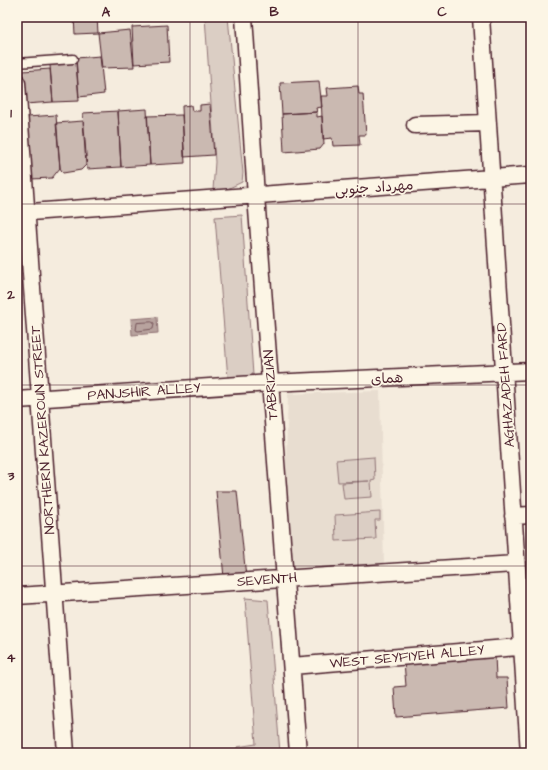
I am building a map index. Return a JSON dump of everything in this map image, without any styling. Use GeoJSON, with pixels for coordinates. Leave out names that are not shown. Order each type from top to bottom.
{"type":"FeatureCollection","features":[{"type":"Feature","properties":{"kind":"street","name":"TABRIZIAN"},"geometry":{"type":"LineString","coordinates":[[244,17],[298,753]]}},
{"type":"Feature","properties":{"kind":"street","name":"AGHAZADEH FARD"},"geometry":{"type":"LineString","coordinates":[[481,17],[516,564],[526,646],[529,753]]}},
{"type":"Feature","properties":{"kind":"street","name":"NORTHERN KAZEROUN STREET"},"geometry":{"type":"LineString","coordinates":[[17,83],[22,212],[40,398],[66,753]]}},
{"type":"Feature","properties":{"kind":"street"},"geometry":{"type":"LineString","coordinates":[[415,125],[488,123]]}},
{"type":"Feature","properties":{"kind":"street","name":"مهرداد جنوبی"},"geometry":{"type":"LineString","coordinates":[[22,212],[531,176]]}},
{"type":"Feature","properties":{"kind":"street","name":"همای"},"geometry":{"type":"LineString","coordinates":[[270,383],[531,370]]}},
{"type":"Feature","properties":{"kind":"street","name":"PANJSHIR ALLEY"},"geometry":{"type":"LineString","coordinates":[[17,400],[270,383]]}},
{"type":"Feature","properties":{"kind":"street"},"geometry":{"type":"LineString","coordinates":[[514,516],[531,515]]}},
{"type":"Feature","properties":{"kind":"street","name":"SEVENTH"},"geometry":{"type":"LineString","coordinates":[[17,596],[516,564]]}},
{"type":"Feature","properties":{"kind":"street","name":"WEST SEYFIYEH ALLEY"},"geometry":{"type":"LineString","coordinates":[[292,666],[526,646]]}},
{"type":"Feature","properties":{"kind":"lane"},"geometry":{"type":"LineString","coordinates":[[17,63],[73,59]]}},
{"type":"Feature","properties":{"kind":"shaded area"},"geometry":{"type":"Polygon","coordinates":[[[205,17],[228,17],[243,173],[242,182],[225,190],[213,190],[215,162],[205,17]]]}},
{"type":"Feature","properties":{"kind":"shaded area"},"geometry":{"type":"Polygon","coordinates":[[[242,215],[253,375],[228,379],[215,217],[242,215]]]}},
{"type":"Feature","properties":{"kind":"shaded area"},"geometry":{"type":"Polygon","coordinates":[[[380,391],[384,567],[292,574],[285,490],[288,394],[380,391]]]}},
{"type":"Feature","properties":{"kind":"shaded area"},"geometry":{"type":"Polygon","coordinates":[[[374,457],[375,480],[371,481],[372,497],[344,499],[342,483],[369,481],[338,482],[336,460],[374,457]]]}},
{"type":"Feature","properties":{"kind":"shaded area"},"geometry":{"type":"Polygon","coordinates":[[[380,512],[380,520],[375,520],[376,539],[336,541],[335,515],[380,512]]]}},
{"type":"Feature","properties":{"kind":"shaded area"},"geometry":{"type":"Polygon","coordinates":[[[245,598],[268,600],[280,753],[237,753],[237,747],[256,744],[245,598]]]}},
{"type":"Feature","properties":{"kind":"water"},"geometry":{"type":"Polygon","coordinates":[[[157,317],[158,333],[132,335],[131,319],[157,317]]]}},
{"type":"Feature","properties":{"kind":"building"},"geometry":{"type":"Polygon","coordinates":[[[74,17],[97,17],[98,33],[75,34],[74,17]]]}},
{"type":"Feature","properties":{"kind":"building"},"geometry":{"type":"Polygon","coordinates":[[[167,25],[169,62],[134,64],[132,27],[167,25]]]}},
{"type":"Feature","properties":{"kind":"building"},"geometry":{"type":"Polygon","coordinates":[[[130,30],[134,67],[102,68],[98,33],[130,30]]]}},
{"type":"Feature","properties":{"kind":"building"},"geometry":{"type":"Polygon","coordinates":[[[100,56],[104,94],[79,97],[76,58],[100,56]]]}},
{"type":"Feature","properties":{"kind":"building"},"geometry":{"type":"Polygon","coordinates":[[[76,63],[79,101],[53,102],[50,65],[76,63]]]}},
{"type":"Feature","properties":{"kind":"building"},"geometry":{"type":"Polygon","coordinates":[[[50,69],[53,102],[25,104],[23,71],[50,69]]]}},
{"type":"Feature","properties":{"kind":"building"},"geometry":{"type":"Polygon","coordinates":[[[319,81],[322,107],[316,108],[317,112],[282,114],[280,83],[319,81]]]}},
{"type":"Feature","properties":{"kind":"building"},"geometry":{"type":"Polygon","coordinates":[[[358,86],[359,94],[363,94],[366,135],[359,135],[360,145],[333,146],[332,138],[323,139],[321,96],[328,96],[327,88],[358,86]]]}},
{"type":"Feature","properties":{"kind":"building"},"geometry":{"type":"Polygon","coordinates":[[[210,104],[214,155],[184,157],[182,106],[191,105],[192,111],[200,111],[200,105],[210,104]]]}},
{"type":"Feature","properties":{"kind":"building"},"geometry":{"type":"Polygon","coordinates":[[[147,109],[150,165],[121,167],[118,111],[147,109]]]}},
{"type":"Feature","properties":{"kind":"building"},"geometry":{"type":"Polygon","coordinates":[[[118,111],[121,167],[87,169],[83,113],[118,111]]]}},
{"type":"Feature","properties":{"kind":"building"},"geometry":{"type":"Polygon","coordinates":[[[317,112],[317,117],[322,116],[324,144],[320,149],[284,152],[282,114],[317,112]]]}},
{"type":"Feature","properties":{"kind":"building"},"geometry":{"type":"Polygon","coordinates":[[[56,115],[60,168],[52,178],[31,179],[27,117],[56,115]]]}},
{"type":"Feature","properties":{"kind":"building"},"geometry":{"type":"Polygon","coordinates":[[[182,115],[185,163],[150,165],[147,116],[182,115]]]}},
{"type":"Feature","properties":{"kind":"building"},"geometry":{"type":"Polygon","coordinates":[[[83,121],[86,165],[81,170],[63,173],[60,168],[56,123],[83,121]]]}},
{"type":"Feature","properties":{"kind":"building"},"geometry":{"type":"Polygon","coordinates":[[[216,491],[237,491],[246,577],[224,578],[216,491]]]}},
{"type":"Feature","properties":{"kind":"building"},"geometry":{"type":"Polygon","coordinates":[[[495,655],[496,678],[507,678],[509,708],[396,717],[394,687],[406,686],[404,662],[495,655]]]}}]}
